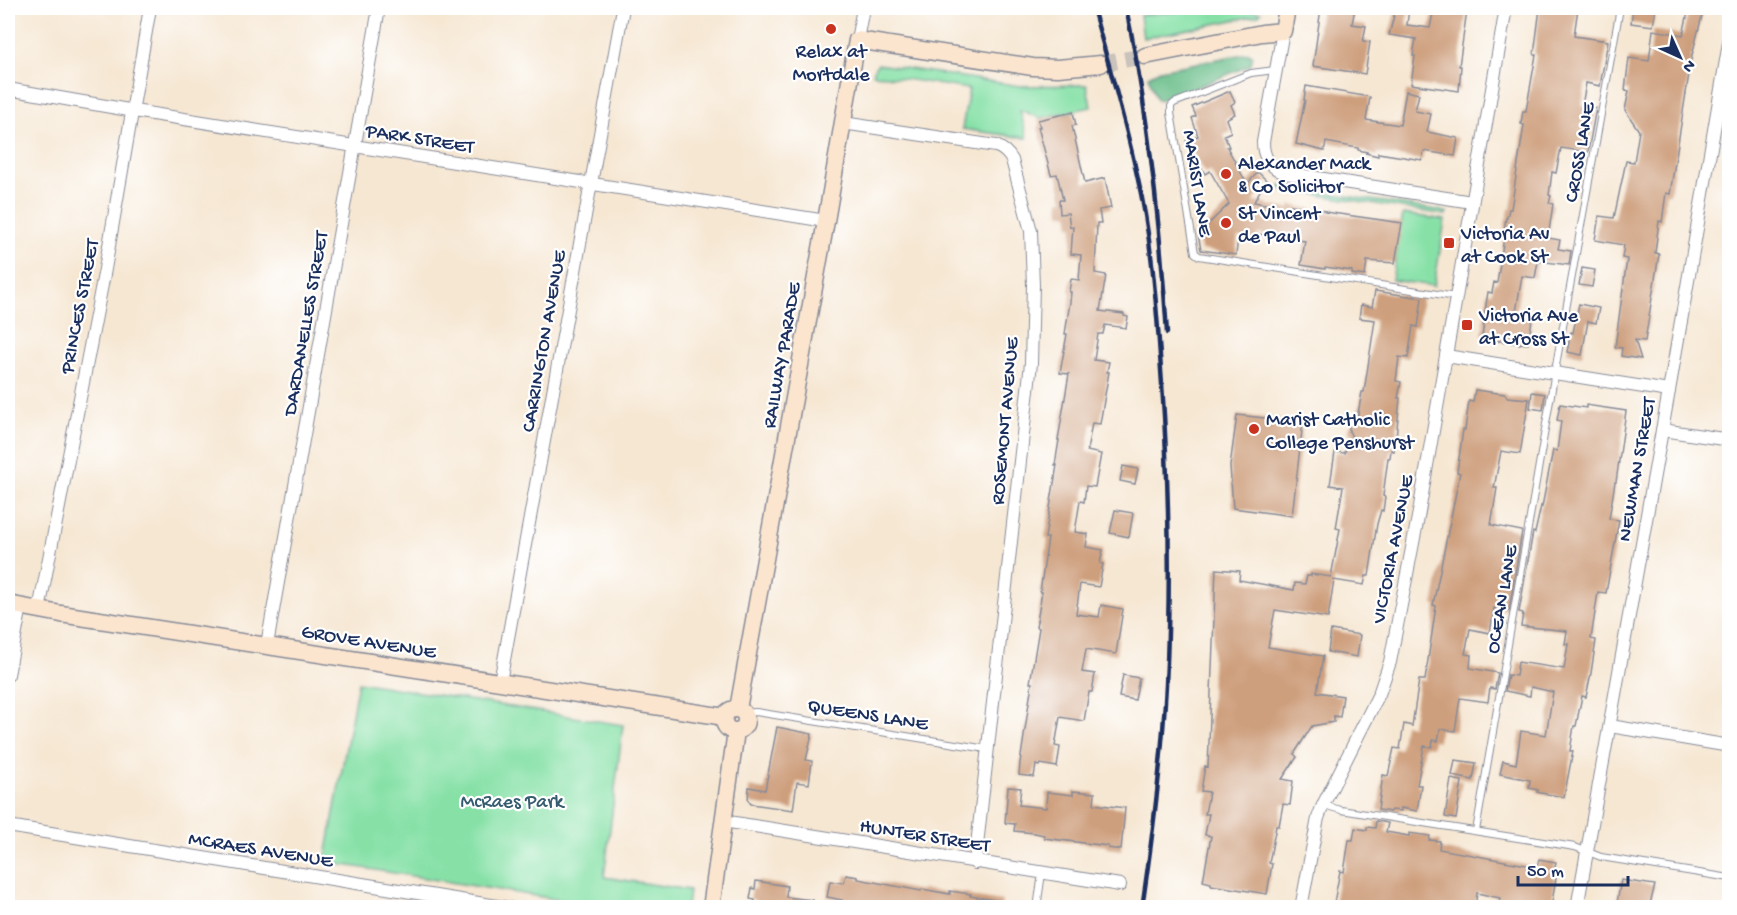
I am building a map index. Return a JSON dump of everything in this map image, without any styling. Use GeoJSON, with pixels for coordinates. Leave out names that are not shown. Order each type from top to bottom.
{"type":"FeatureCollection","features":[{"type":"Feature","properties":{"kind":"street","name":"PRINCES STREET"},"geometry":{"type":"LineString","coordinates":[[39,610],[105,269],[150,8]]}},
{"type":"Feature","properties":{"kind":"street","name":"DARDANELLES STREET"},"geometry":{"type":"LineString","coordinates":[[267,645],[379,8]]}},
{"type":"Feature","properties":{"kind":"street","name":"CARRINGTON AVENUE"},"geometry":{"type":"LineString","coordinates":[[500,682],[622,8]]}},
{"type":"Feature","properties":{"kind":"street","name":"RAILWAY PARADE"},"geometry":{"type":"LineString","coordinates":[[723,821],[736,731],[744,726],[746,720],[736,713],[863,8]]}},
{"type":"Feature","properties":{"kind":"street"},"geometry":{"type":"LineString","coordinates":[[1287,8],[1263,142],[1265,157],[1272,167],[1285,173],[1472,202]]}},
{"type":"Feature","properties":{"kind":"street","name":"VICTORIA AVENUE"},"geometry":{"type":"LineString","coordinates":[[1301,908],[1318,818],[1379,694],[1390,662],[1419,512],[1506,8]]}},
{"type":"Feature","properties":{"kind":"street"},"geometry":{"type":"LineString","coordinates":[[1145,56],[1283,31]]}},
{"type":"Feature","properties":{"kind":"street","name":"NEWMAN STREET"},"geometry":{"type":"LineString","coordinates":[[1577,908],[1730,37]]}},
{"type":"Feature","properties":{"kind":"street"},"geometry":{"type":"LineString","coordinates":[[857,40],[1033,67],[1058,68],[1101,64]]}},
{"type":"Feature","properties":{"kind":"street","name":"PARK STREET"},"geometry":{"type":"LineString","coordinates":[[8,89],[826,221]]}},
{"type":"Feature","properties":{"kind":"street","name":"ROSEMONT AVENUE"},"geometry":{"type":"LineString","coordinates":[[843,123],[1001,148],[1012,160],[1030,222],[1033,285],[1030,372],[975,863]]}},
{"type":"Feature","properties":{"kind":"street"},"geometry":{"type":"LineString","coordinates":[[1446,356],[1669,392]]}},
{"type":"Feature","properties":{"kind":"street"},"geometry":{"type":"LineString","coordinates":[[1662,430],[1730,440]]}},
{"type":"Feature","properties":{"kind":"street"},"geometry":{"type":"LineString","coordinates":[[8,675],[14,605]]}},
{"type":"Feature","properties":{"kind":"street","name":"GROVE AVENUE"},"geometry":{"type":"LineString","coordinates":[[14,605],[500,682],[736,713]]}},
{"type":"Feature","properties":{"kind":"street"},"geometry":{"type":"LineString","coordinates":[[1610,726],[1730,746]]}},
{"type":"Feature","properties":{"kind":"street"},"geometry":{"type":"LineString","coordinates":[[711,908],[723,821]]}},
{"type":"Feature","properties":{"kind":"street","name":"HUNTER STREET"},"geometry":{"type":"LineString","coordinates":[[723,821],[1120,885]]}},
{"type":"Feature","properties":{"kind":"street","name":"MCRAES AVENUE"},"geometry":{"type":"LineString","coordinates":[[8,826],[509,908]]}},
{"type":"Feature","properties":{"kind":"lane","name":"CROSS LANE"},"geometry":{"type":"LineString","coordinates":[[1556,374],[1620,8]]}},
{"type":"Feature","properties":{"kind":"lane","name":"MARIST LANE"},"geometry":{"type":"LineString","coordinates":[[1275,70],[1251,73],[1174,103],[1172,106],[1171,113],[1195,253],[1199,256],[1456,297]]}},
{"type":"Feature","properties":{"kind":"lane","name":"OCEAN LANE"},"geometry":{"type":"LineString","coordinates":[[1476,831],[1556,374]]}},
{"type":"Feature","properties":{"kind":"lane","name":"QUEENS LANE"},"geometry":{"type":"LineString","coordinates":[[736,713],[756,712],[987,749]]}},
{"type":"Feature","properties":{"kind":"lane"},"geometry":{"type":"LineString","coordinates":[[1323,805],[1341,810],[1575,846],[1601,857],[1730,878]]}},
{"type":"Feature","properties":{"kind":"lane"},"geometry":{"type":"LineString","coordinates":[[1037,908],[1042,873]]}},
{"type":"Feature","properties":{"kind":"green space"},"geometry":{"type":"Polygon","coordinates":[[[1177,8],[1225,8],[1261,12],[1259,15],[1143,38],[1140,15],[1176,12],[1177,8]]]}},
{"type":"Feature","properties":{"kind":"green space"},"geometry":{"type":"Polygon","coordinates":[[[1249,53],[1252,56],[1251,65],[1173,97],[1157,100],[1148,76],[1160,70],[1249,53]]]}},
{"type":"Feature","properties":{"kind":"green space"},"geometry":{"type":"Polygon","coordinates":[[[878,64],[1020,86],[1087,85],[1091,107],[1040,118],[1020,110],[1027,138],[962,129],[969,89],[873,74],[878,64]]]}},
{"type":"Feature","properties":{"kind":"green space"},"geometry":{"type":"Polygon","coordinates":[[[1281,186],[1447,212],[1446,215],[1280,189],[1281,186]]]}},
{"type":"Feature","properties":{"kind":"green space"},"geometry":{"type":"Polygon","coordinates":[[[1403,214],[1445,220],[1434,286],[1392,280],[1403,214]]]}},
{"type":"Feature","properties":{"kind":"green space","name":"McRaes Park"},"geometry":{"type":"Polygon","coordinates":[[[358,682],[623,725],[604,877],[689,890],[687,907],[604,907],[325,862],[358,682]]]}},
{"type":"Feature","properties":{"kind":"building"},"geometry":{"type":"Polygon","coordinates":[[[1321,8],[1355,8],[1352,24],[1366,26],[1363,41],[1370,42],[1365,74],[1313,66],[1321,8]]]}},
{"type":"Feature","properties":{"kind":"building"},"geometry":{"type":"Polygon","coordinates":[[[1396,8],[1409,8],[1407,25],[1430,28],[1434,8],[1467,10],[1459,66],[1461,66],[1459,91],[1411,84],[1416,39],[1389,35],[1396,8]]]}},
{"type":"Feature","properties":{"kind":"building"},"geometry":{"type":"Polygon","coordinates":[[[1540,8],[1578,8],[1574,36],[1608,41],[1600,86],[1586,83],[1582,106],[1596,108],[1588,152],[1561,148],[1556,173],[1552,172],[1549,203],[1553,204],[1548,238],[1560,240],[1558,249],[1571,251],[1569,265],[1538,261],[1535,278],[1522,276],[1516,312],[1533,314],[1528,344],[1520,344],[1482,336],[1488,292],[1492,293],[1494,282],[1497,283],[1506,218],[1511,209],[1524,125],[1521,124],[1523,111],[1526,111],[1536,55],[1534,55],[1540,8]]]}},
{"type":"Feature","properties":{"kind":"building"},"geometry":{"type":"Polygon","coordinates":[[[1633,8],[1656,8],[1653,26],[1631,23],[1633,8]]]}},
{"type":"Feature","properties":{"kind":"building"},"geometry":{"type":"Polygon","coordinates":[[[1689,8],[1704,8],[1692,55],[1670,194],[1666,193],[1662,222],[1659,221],[1655,253],[1659,254],[1645,341],[1635,340],[1641,359],[1621,356],[1622,348],[1615,347],[1627,259],[1622,258],[1624,245],[1595,240],[1599,216],[1614,218],[1626,161],[1634,162],[1639,131],[1625,110],[1629,91],[1625,90],[1629,58],[1649,61],[1653,30],[1683,35],[1689,8]]]}},
{"type":"Feature","properties":{"kind":"building"},"geometry":{"type":"Polygon","coordinates":[[[1306,86],[1370,97],[1366,120],[1400,125],[1406,91],[1419,94],[1415,111],[1431,114],[1427,132],[1458,138],[1455,156],[1424,151],[1422,160],[1378,153],[1378,156],[1358,150],[1358,148],[1326,142],[1324,151],[1296,144],[1306,86]]]}},
{"type":"Feature","properties":{"kind":"building"},"geometry":{"type":"Polygon","coordinates":[[[1230,91],[1235,102],[1231,105],[1235,114],[1226,119],[1231,132],[1224,135],[1229,147],[1227,147],[1247,184],[1258,172],[1267,181],[1254,202],[1290,209],[1290,205],[1402,223],[1395,263],[1367,261],[1365,276],[1352,274],[1352,271],[1301,265],[1305,241],[1258,234],[1255,243],[1238,237],[1236,255],[1201,250],[1198,234],[1229,204],[1210,171],[1205,174],[1186,141],[1198,136],[1192,118],[1196,116],[1192,107],[1230,91]]]}},
{"type":"Feature","properties":{"kind":"building"},"geometry":{"type":"Polygon","coordinates":[[[1073,112],[1076,125],[1072,126],[1085,183],[1105,178],[1111,208],[1099,210],[1101,223],[1097,223],[1095,273],[1106,275],[1100,311],[1124,314],[1128,317],[1126,328],[1105,325],[1103,334],[1098,334],[1094,360],[1109,362],[1107,372],[1109,372],[1100,424],[1092,423],[1087,451],[1101,454],[1095,487],[1086,486],[1084,502],[1080,501],[1075,532],[1088,534],[1086,547],[1103,550],[1100,563],[1103,564],[1099,587],[1080,584],[1076,614],[1099,617],[1101,605],[1123,609],[1116,654],[1086,649],[1082,672],[1095,674],[1084,721],[1060,717],[1055,746],[1060,747],[1057,767],[1036,765],[1034,777],[1019,775],[1020,763],[1039,628],[1036,627],[1048,538],[1045,538],[1069,374],[1060,373],[1067,334],[1065,334],[1071,292],[1069,292],[1071,279],[1079,280],[1081,255],[1071,254],[1073,226],[1070,227],[1068,213],[1060,214],[1059,200],[1063,200],[1057,174],[1051,175],[1038,120],[1073,112]]]}},
{"type":"Feature","properties":{"kind":"building"},"geometry":{"type":"Polygon","coordinates":[[[1582,268],[1595,270],[1592,287],[1579,285],[1582,268]]]}},
{"type":"Feature","properties":{"kind":"building"},"geometry":{"type":"Polygon","coordinates":[[[1375,291],[1422,298],[1418,327],[1413,326],[1408,358],[1399,357],[1396,381],[1401,382],[1396,438],[1394,451],[1391,450],[1390,458],[1388,458],[1383,511],[1381,510],[1377,524],[1369,576],[1366,576],[1364,585],[1334,580],[1328,618],[1275,610],[1268,647],[1323,656],[1317,692],[1343,696],[1340,717],[1334,716],[1334,722],[1312,726],[1294,754],[1297,757],[1282,779],[1293,781],[1290,805],[1283,804],[1279,826],[1276,826],[1269,863],[1272,864],[1267,894],[1211,885],[1203,881],[1211,836],[1205,835],[1209,814],[1205,814],[1209,792],[1201,791],[1205,766],[1208,767],[1216,569],[1240,571],[1239,580],[1294,590],[1295,583],[1305,584],[1307,576],[1311,574],[1331,577],[1340,529],[1336,528],[1343,487],[1330,485],[1335,452],[1345,453],[1347,442],[1352,437],[1349,426],[1357,419],[1362,392],[1364,392],[1375,320],[1359,318],[1361,305],[1372,307],[1375,291]]]}},
{"type":"Feature","properties":{"kind":"building"},"geometry":{"type":"Polygon","coordinates":[[[1579,304],[1599,308],[1596,323],[1588,321],[1582,355],[1567,352],[1579,304]]]}},
{"type":"Feature","properties":{"kind":"building"},"geometry":{"type":"Polygon","coordinates":[[[1475,390],[1529,399],[1520,454],[1501,451],[1494,488],[1497,488],[1491,525],[1522,531],[1509,610],[1494,608],[1490,633],[1470,629],[1465,654],[1471,655],[1470,668],[1498,673],[1495,689],[1490,688],[1488,702],[1460,698],[1455,731],[1440,729],[1438,741],[1433,740],[1432,747],[1424,746],[1417,785],[1421,785],[1417,811],[1401,808],[1401,811],[1391,810],[1390,812],[1378,810],[1383,775],[1388,776],[1394,748],[1400,749],[1404,724],[1412,726],[1419,680],[1425,680],[1436,606],[1433,605],[1460,473],[1457,472],[1463,430],[1465,430],[1469,401],[1473,402],[1475,390]]]}},
{"type":"Feature","properties":{"kind":"building"},"geometry":{"type":"Polygon","coordinates":[[[1532,392],[1545,394],[1543,410],[1530,408],[1532,392]]]}},
{"type":"Feature","properties":{"kind":"building"},"geometry":{"type":"Polygon","coordinates":[[[1560,404],[1626,411],[1609,519],[1619,520],[1606,593],[1598,592],[1591,639],[1596,640],[1591,673],[1586,697],[1582,696],[1576,726],[1574,726],[1570,751],[1573,751],[1564,797],[1537,792],[1538,790],[1529,788],[1530,780],[1500,774],[1503,761],[1516,764],[1521,731],[1546,735],[1553,692],[1531,687],[1530,696],[1505,691],[1508,675],[1516,676],[1518,662],[1564,669],[1568,644],[1565,644],[1567,631],[1521,626],[1523,613],[1519,612],[1533,532],[1535,533],[1542,507],[1553,450],[1557,451],[1561,421],[1557,420],[1560,404]]]}},
{"type":"Feature","properties":{"kind":"building"},"geometry":{"type":"Polygon","coordinates":[[[1237,415],[1303,422],[1292,516],[1233,508],[1230,466],[1237,415]]]}},
{"type":"Feature","properties":{"kind":"building"},"geometry":{"type":"Polygon","coordinates":[[[1123,466],[1138,469],[1135,484],[1120,481],[1123,466]]]}},
{"type":"Feature","properties":{"kind":"building"},"geometry":{"type":"Polygon","coordinates":[[[1115,510],[1133,513],[1129,537],[1110,533],[1115,510]]]}},
{"type":"Feature","properties":{"kind":"building"},"geometry":{"type":"Polygon","coordinates":[[[1331,630],[1360,635],[1357,657],[1328,652],[1331,630]]]}},
{"type":"Feature","properties":{"kind":"building"},"geometry":{"type":"Polygon","coordinates":[[[1123,675],[1139,678],[1135,700],[1119,697],[1123,675]]]}},
{"type":"Feature","properties":{"kind":"building"},"geometry":{"type":"Polygon","coordinates":[[[777,727],[812,734],[806,760],[812,761],[809,784],[797,782],[793,810],[751,804],[748,800],[749,787],[765,790],[777,727]]]}},
{"type":"Feature","properties":{"kind":"building"},"geometry":{"type":"Polygon","coordinates":[[[1455,760],[1476,763],[1473,780],[1452,776],[1455,760]]]}},
{"type":"Feature","properties":{"kind":"building"},"geometry":{"type":"Polygon","coordinates":[[[1451,779],[1462,781],[1456,819],[1445,817],[1451,779]]]}},
{"type":"Feature","properties":{"kind":"building"},"geometry":{"type":"Polygon","coordinates":[[[1008,787],[1021,788],[1019,805],[1046,808],[1047,792],[1073,795],[1073,791],[1095,793],[1094,804],[1125,808],[1121,850],[1014,831],[1015,824],[1005,823],[1008,787]]]}},
{"type":"Feature","properties":{"kind":"building"},"geometry":{"type":"Polygon","coordinates":[[[1376,821],[1388,823],[1386,832],[1409,836],[1409,833],[1430,836],[1429,840],[1440,841],[1439,849],[1537,867],[1539,859],[1556,862],[1551,908],[1498,908],[1500,898],[1477,893],[1475,908],[1333,908],[1340,871],[1344,872],[1349,840],[1353,840],[1355,828],[1367,830],[1367,827],[1375,828],[1376,821]]]}},
{"type":"Feature","properties":{"kind":"building"},"geometry":{"type":"Polygon","coordinates":[[[846,875],[921,891],[922,889],[950,894],[950,891],[971,894],[970,896],[1002,901],[1001,908],[840,908],[842,900],[827,897],[830,881],[844,883],[846,875]]]}},
{"type":"Feature","properties":{"kind":"building"},"geometry":{"type":"Polygon","coordinates":[[[1621,880],[1655,885],[1649,908],[1616,908],[1621,880]]]}},
{"type":"Feature","properties":{"kind":"building"},"geometry":{"type":"Polygon","coordinates":[[[756,881],[787,886],[786,897],[813,900],[812,908],[754,908],[755,900],[750,899],[756,881]]]}},
{"type":"Feature","properties":{"kind":"tunnel"},"geometry":{"type":"LineString","coordinates":[[1101,64],[1145,56]]}},
{"type":"Feature","properties":{"kind":"railway"},"geometry":{"type":"LineString","coordinates":[[1093,8],[1127,133],[1147,226],[1156,305],[1164,422],[1168,497],[1168,647],[1157,797],[1142,908]]}},
{"type":"Feature","properties":{"kind":"railway"},"geometry":{"type":"LineString","coordinates":[[1126,8],[1141,88],[1152,169],[1167,333]]}},
{"type":"Feature","properties":{"kind":"place","name":"Relax at Mortdale"},"geometry":{"type":"Point","coordinates":[831,29]}},
{"type":"Feature","properties":{"kind":"place","name":"Alexander Mack & Co Solicitor"},"geometry":{"type":"Point","coordinates":[1226,174]}},
{"type":"Feature","properties":{"kind":"place","name":"St Vincent de Paul"},"geometry":{"type":"Point","coordinates":[1226,223]}},
{"type":"Feature","properties":{"kind":"place","name":"Victoria Av at Cook St"},"geometry":{"type":"Point","coordinates":[1449,243]}},
{"type":"Feature","properties":{"kind":"place","name":"Victoria Ave at Cross St"},"geometry":{"type":"Point","coordinates":[1467,325]}},
{"type":"Feature","properties":{"kind":"place","name":"Marist Catholic College Penshurst"},"geometry":{"type":"Point","coordinates":[1254,429]}}]}
